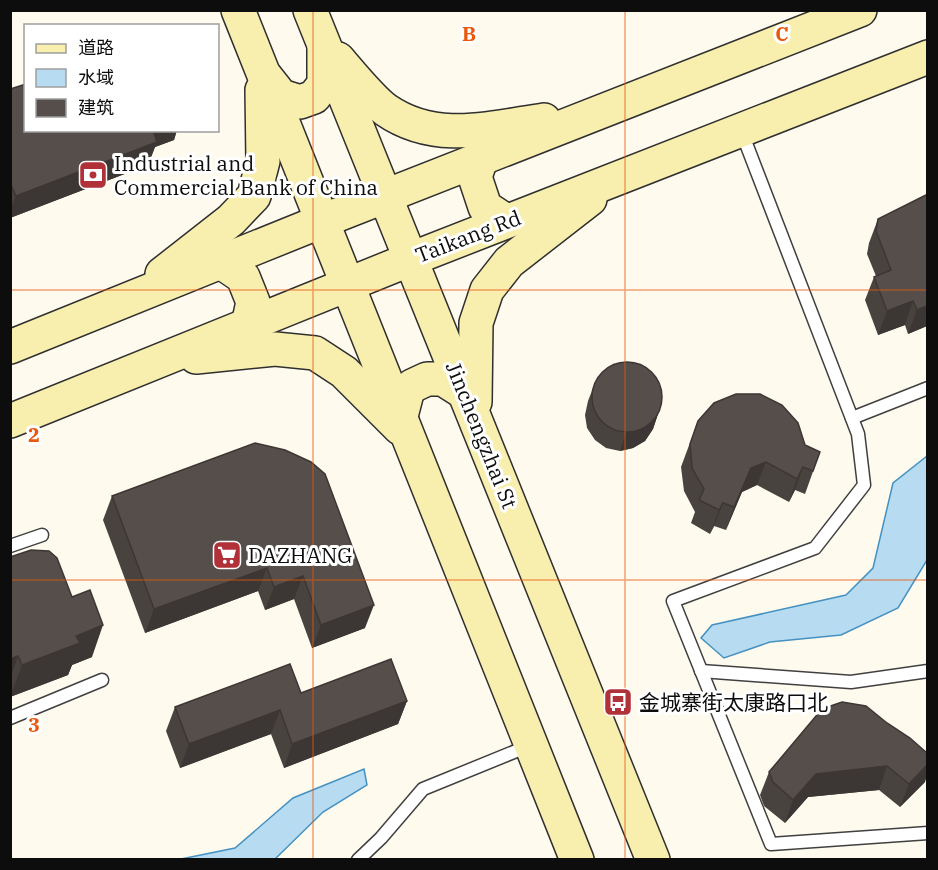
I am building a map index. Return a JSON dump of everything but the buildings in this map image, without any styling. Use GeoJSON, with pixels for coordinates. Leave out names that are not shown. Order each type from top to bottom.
{"type":"FeatureCollection","features":[{"type":"Feature","properties":{"kind":"main road"},"geometry":{"type":"LineString","coordinates":[[237,10],[578,860]]}},
{"type":"Feature","properties":{"kind":"main road","name":"Jinchengzhai St"},"geometry":{"type":"LineString","coordinates":[[310,10],[653,860]]}},
{"type":"Feature","properties":{"kind":"main road"},"geometry":{"type":"LineString","coordinates":[[10,347],[322,221],[860,10]]}},
{"type":"Feature","properties":{"kind":"main road"},"geometry":{"type":"LineString","coordinates":[[261,71],[281,96],[300,102],[314,97],[324,84],[324,44]]}},
{"type":"Feature","properties":{"kind":"main road"},"geometry":{"type":"LineString","coordinates":[[324,44],[385,109],[420,127],[462,132],[599,112]]}},
{"type":"Feature","properties":{"kind":"main road","name":"Taikang Rd"},"geometry":{"type":"LineString","coordinates":[[10,421],[506,221],[927,57]]}},
{"type":"Feature","properties":{"kind":"main road"},"geometry":{"type":"LineString","coordinates":[[132,298],[231,220],[254,196],[263,161],[261,71]]}},
{"type":"Feature","properties":{"kind":"main road"},"geometry":{"type":"LineString","coordinates":[[481,159],[475,177],[485,207],[506,221]]}},
{"type":"Feature","properties":{"kind":"main road"},"geometry":{"type":"LineString","coordinates":[[470,405],[476,323],[487,290],[509,262],[618,178]]}},
{"type":"Feature","properties":{"kind":"main road"},"geometry":{"type":"LineString","coordinates":[[221,262],[243,277],[253,302],[248,325]]}},
{"type":"Feature","properties":{"kind":"main road"},"geometry":{"type":"LineString","coordinates":[[157,361],[275,349],[315,353],[344,372],[405,427]]}},
{"type":"Feature","properties":{"kind":"main road"},"geometry":{"type":"LineString","coordinates":[[405,427],[407,393],[412,386],[427,379],[443,378],[470,405]]}},
{"type":"Feature","properties":{"kind":"lane"},"geometry":{"type":"LineString","coordinates":[[741,130],[858,434],[864,485],[815,548],[673,601],[771,844],[927,834]]}},
{"type":"Feature","properties":{"kind":"lane"},"geometry":{"type":"LineString","coordinates":[[852,418],[927,388]]}},
{"type":"Feature","properties":{"kind":"lane"},"geometry":{"type":"LineString","coordinates":[[10,546],[42,535]]}},
{"type":"Feature","properties":{"kind":"lane"},"geometry":{"type":"LineString","coordinates":[[701,671],[851,682],[927,671]]}},
{"type":"Feature","properties":{"kind":"lane"},"geometry":{"type":"LineString","coordinates":[[10,718],[102,680]]}},
{"type":"Feature","properties":{"kind":"lane"},"geometry":{"type":"LineString","coordinates":[[358,860],[381,838],[423,789],[532,745]]}},
{"type":"Feature","properties":{"kind":"water"},"geometry":{"type":"Polygon","coordinates":[[[927,456],[927,560],[898,608],[841,635],[770,642],[724,658],[701,638],[712,625],[846,595],[873,568],[893,483],[927,456]]]}},
{"type":"Feature","properties":{"kind":"water"},"geometry":{"type":"Polygon","coordinates":[[[364,769],[367,785],[323,812],[275,859],[181,859],[235,848],[293,798],[364,769]]]}},
{"type":"Feature","properties":{"kind":"place","name":"Industrial and Commercial Bank of China"},"geometry":{"type":"Point","coordinates":[93,175]}},
{"type":"Feature","properties":{"kind":"place","name":"DAZHANG"},"geometry":{"type":"Point","coordinates":[227,555]}},
{"type":"Feature","properties":{"kind":"place","name":"金城寨街太康路口北"},"geometry":{"type":"Point","coordinates":[618,702]}}]}
